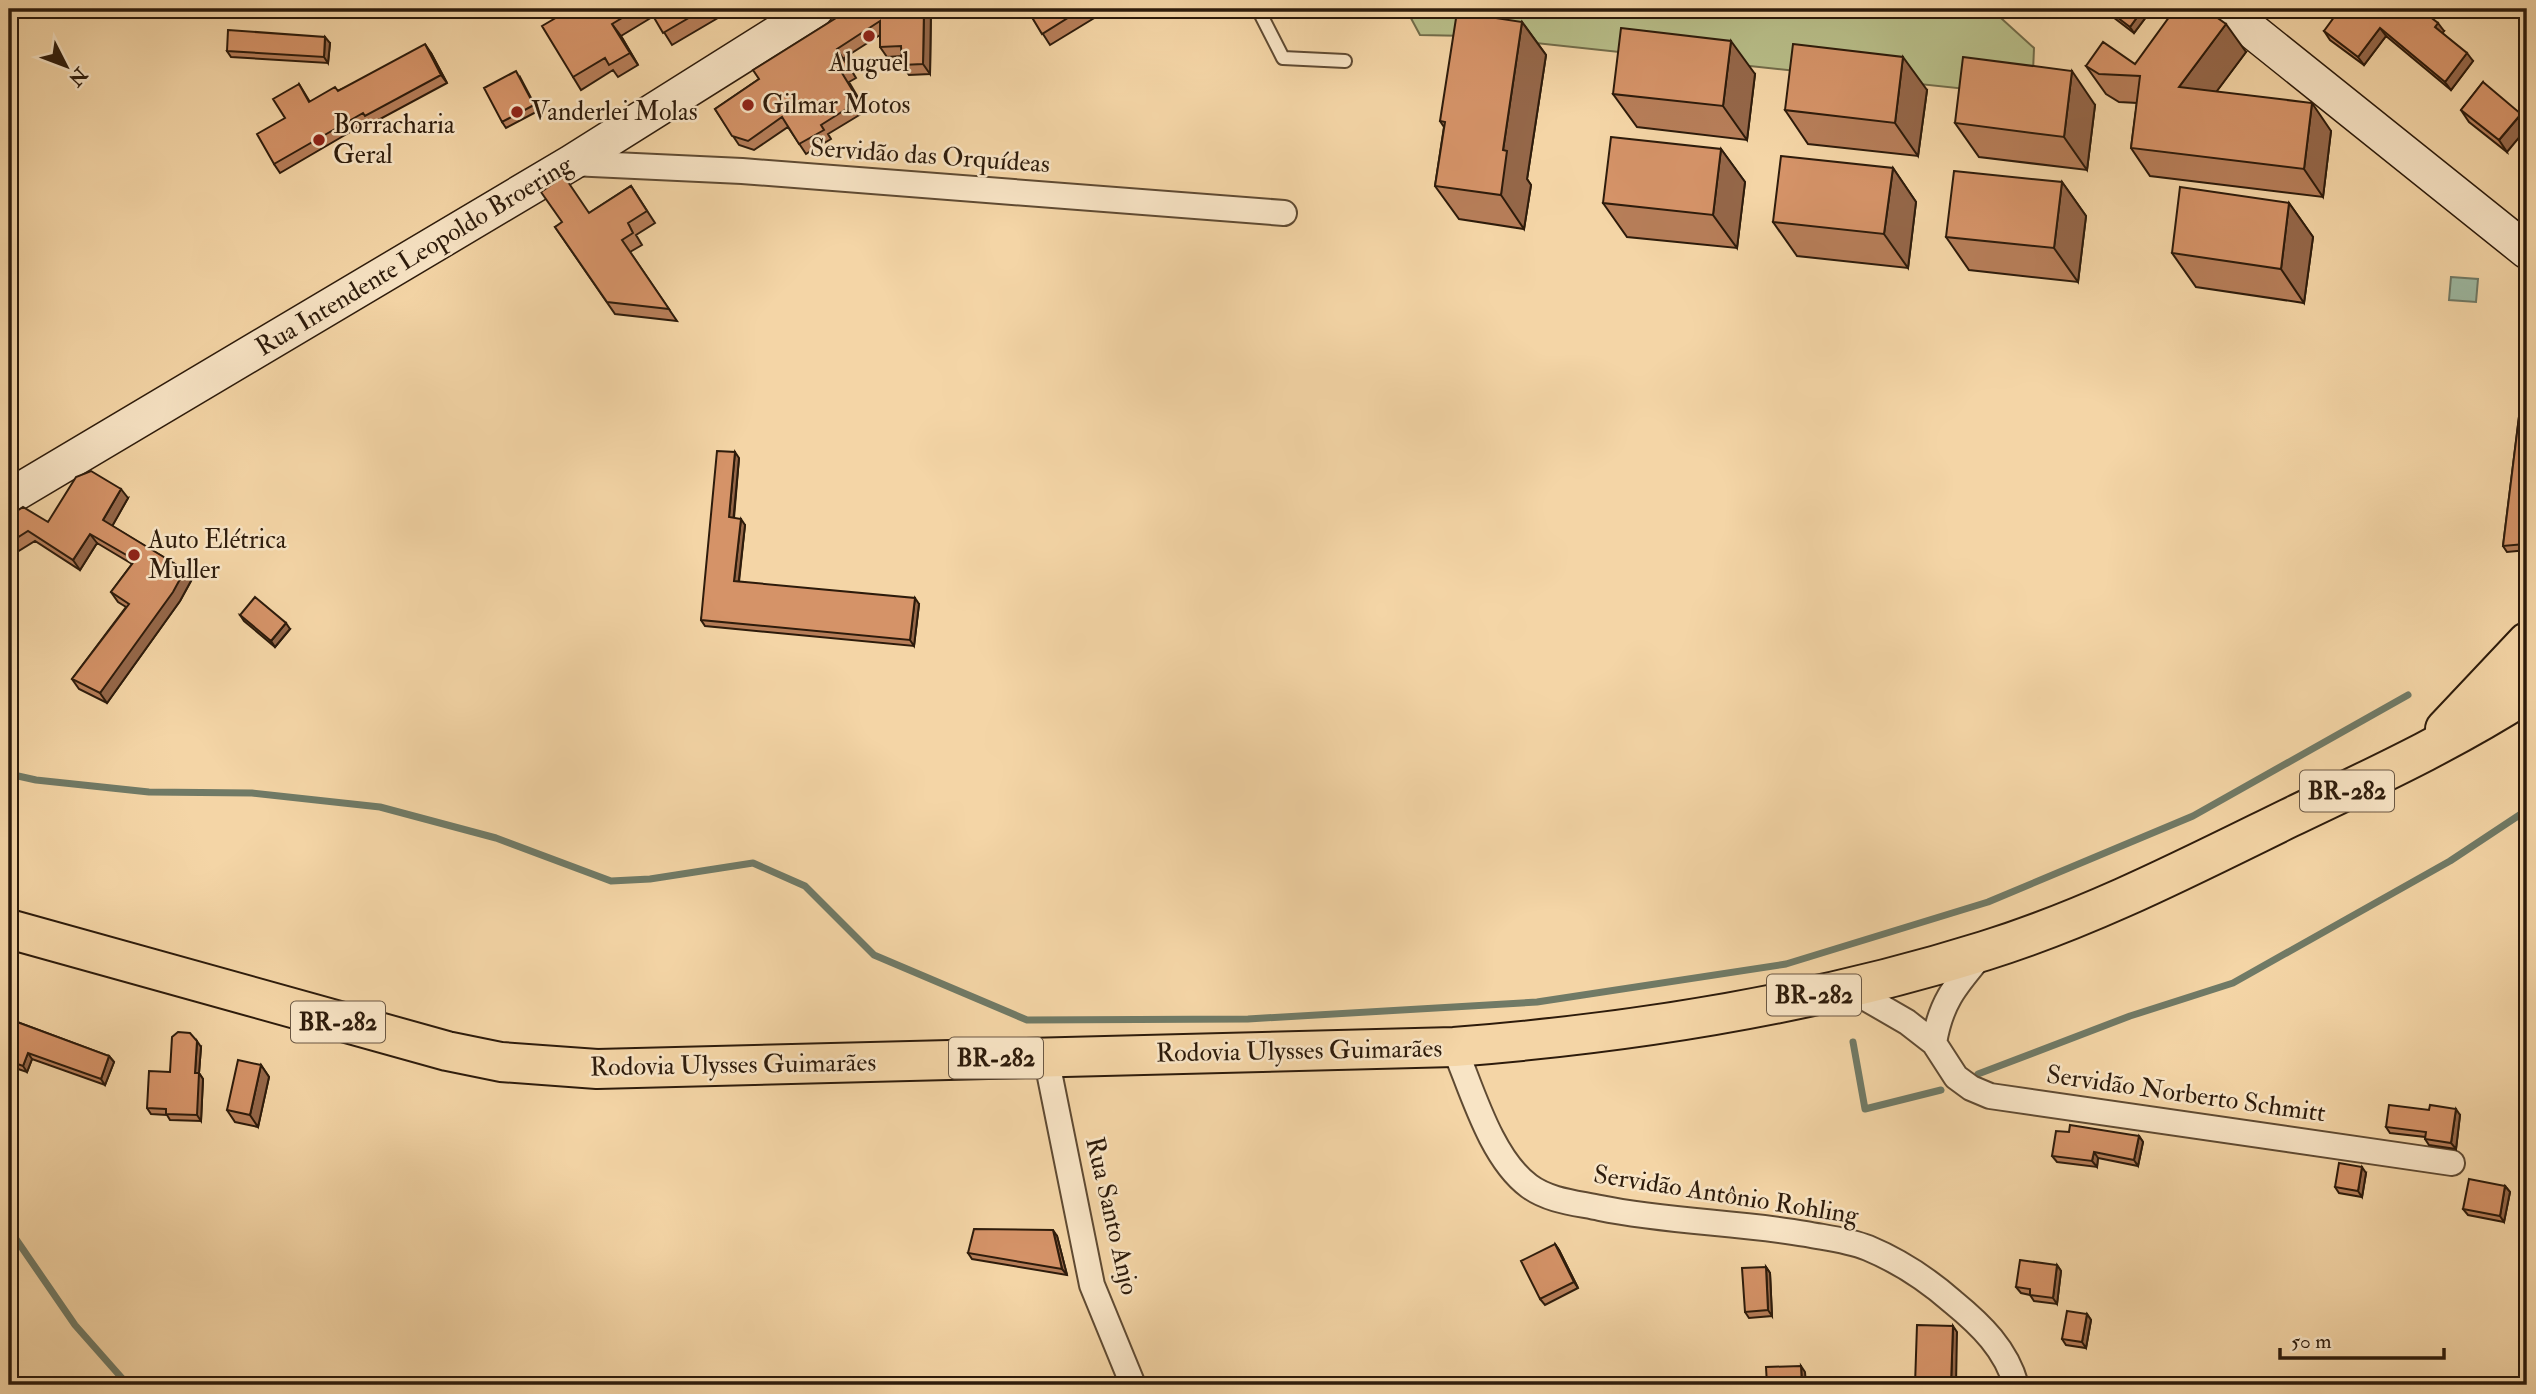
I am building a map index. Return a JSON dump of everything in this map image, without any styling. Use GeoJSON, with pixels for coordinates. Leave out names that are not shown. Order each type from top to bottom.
{"type":"FeatureCollection","features":[{"type":"Feature","properties":{"kind":"highway"},"geometry":{"type":"LineString","coordinates":[[2422,754],[2527,642]]}},
{"type":"Feature","properties":{"kind":"highway","name":"Rodovia Ulysses Guimarães"},"geometry":{"type":"LineString","coordinates":[[12,932],[386,1035],[501,1062],[597,1069],[1454,1047],[1548,1040],[1662,1025],[1848,988],[1984,951],[2066,922],[2152,886],[2422,754],[2527,693]]}},
{"type":"Feature","properties":{"kind":"highway"},"geometry":{"type":"LineString","coordinates":[[2285,820],[2393,792],[2499,735],[2527,726]]}},
{"type":"Feature","properties":{"kind":"main road","name":"Rua Intendente Leopoldo Broering"},"geometry":{"type":"LineString","coordinates":[[9,497],[571,163],[816,9]]}},
{"type":"Feature","properties":{"kind":"main road"},"geometry":{"type":"LineString","coordinates":[[2225,9],[2527,251]]}},
{"type":"Feature","properties":{"kind":"street","name":"Servidão das Orquídeas"},"geometry":{"type":"LineString","coordinates":[[571,163],[742,171],[1284,213]]}},
{"type":"Feature","properties":{"kind":"street"},"geometry":{"type":"LineString","coordinates":[[1934,1043],[1938,1017],[1948,996],[1984,951]]}},
{"type":"Feature","properties":{"kind":"street","name":"Servidão Norberto Schmitt"},"geometry":{"type":"LineString","coordinates":[[1848,988],[1881,1006],[1934,1043],[1956,1077],[1971,1088],[1990,1096],[2452,1163]]}},
{"type":"Feature","properties":{"kind":"street","name":"Servidão Antônio Rohling"},"geometry":{"type":"LineString","coordinates":[[1454,1047],[1494,1139],[1518,1177],[1532,1188],[1551,1197],[1614,1211],[1783,1230],[1866,1247],[1927,1281],[1978,1324],[2005,1357],[2016,1385]]}},
{"type":"Feature","properties":{"kind":"street","name":"Rua Santo Anjo"},"geometry":{"type":"LineString","coordinates":[[1046,1057],[1092,1284],[1133,1385]]}},
{"type":"Feature","properties":{"kind":"lane"},"geometry":{"type":"LineString","coordinates":[[1258,9],[1283,58],[1345,61]]}},
{"type":"Feature","properties":{"kind":"green space"},"geometry":{"type":"Polygon","coordinates":[[[1406,9],[1991,9],[2034,48],[2032,96],[1469,36],[1420,35],[1406,9]]]}},
{"type":"Feature","properties":{"kind":"shaded area"},"geometry":{"type":"Polygon","coordinates":[[[2451,277],[2478,279],[2476,302],[2449,300],[2451,277]]]}},
{"type":"Feature","properties":{"kind":"building"},"geometry":{"type":"Polygon","coordinates":[[[571,9],[637,9],[612,24],[630,53],[609,65],[605,58],[573,77],[542,26],[571,9]]]}},
{"type":"Feature","properties":{"kind":"building"},"geometry":{"type":"Polygon","coordinates":[[[649,9],[704,9],[663,33],[649,9]]]}},
{"type":"Feature","properties":{"kind":"building"},"geometry":{"type":"Polygon","coordinates":[[[844,9],[924,9],[923,64],[902,65],[901,46],[880,47],[880,21],[837,49],[849,68],[842,73],[859,101],[821,125],[824,130],[799,144],[782,117],[748,141],[732,136],[715,109],[759,79],[753,70],[844,13],[844,9]]]}},
{"type":"Feature","properties":{"kind":"building"},"geometry":{"type":"Polygon","coordinates":[[[1027,9],[1082,9],[1042,34],[1027,9]]]}},
{"type":"Feature","properties":{"kind":"building"},"geometry":{"type":"Polygon","coordinates":[[[2143,9],[2130,27],[2109,11],[2143,9]]]}},
{"type":"Feature","properties":{"kind":"building"},"geometry":{"type":"Polygon","coordinates":[[[2175,9],[2205,9],[2226,24],[2179,87],[2312,103],[2304,169],[2131,148],[2140,76],[2099,74],[2086,66],[2103,42],[2135,64],[2175,9]]]}},
{"type":"Feature","properties":{"kind":"building"},"geometry":{"type":"Polygon","coordinates":[[[2340,9],[2392,9],[2397,13],[2400,9],[2420,9],[2438,23],[2435,27],[2467,53],[2445,82],[2380,28],[2358,57],[2324,31],[2340,9]]]}},
{"type":"Feature","properties":{"kind":"building"},"geometry":{"type":"Polygon","coordinates":[[[1457,12],[1522,22],[1503,150],[1507,151],[1501,195],[1435,186],[1445,122],[1440,121],[1457,12]]]}},
{"type":"Feature","properties":{"kind":"building"},"geometry":{"type":"Polygon","coordinates":[[[1621,28],[1731,41],[1723,106],[1613,94],[1621,28]]]}},
{"type":"Feature","properties":{"kind":"building"},"geometry":{"type":"Polygon","coordinates":[[[228,30],[325,37],[324,57],[227,51],[228,30]]]}},
{"type":"Feature","properties":{"kind":"building"},"geometry":{"type":"Polygon","coordinates":[[[425,44],[441,75],[365,116],[363,113],[274,164],[257,134],[285,118],[273,99],[299,84],[309,102],[335,87],[338,91],[425,44]]]}},
{"type":"Feature","properties":{"kind":"building"},"geometry":{"type":"Polygon","coordinates":[[[1793,44],[1903,57],[1895,123],[1785,110],[1793,44]]]}},
{"type":"Feature","properties":{"kind":"building"},"geometry":{"type":"Polygon","coordinates":[[[1963,57],[2072,71],[2064,137],[1955,123],[1963,57]]]}},
{"type":"Feature","properties":{"kind":"building"},"geometry":{"type":"Polygon","coordinates":[[[516,71],[534,105],[502,122],[484,88],[516,71]]]}},
{"type":"Feature","properties":{"kind":"building"},"geometry":{"type":"Polygon","coordinates":[[[2483,82],[2521,114],[2499,140],[2461,110],[2483,82]]]}},
{"type":"Feature","properties":{"kind":"building"},"geometry":{"type":"Polygon","coordinates":[[[1611,137],[1721,149],[1713,215],[1603,203],[1611,137]]]}},
{"type":"Feature","properties":{"kind":"building"},"geometry":{"type":"Polygon","coordinates":[[[1781,156],[1893,168],[1884,234],[1773,222],[1781,156]]]}},
{"type":"Feature","properties":{"kind":"building"},"geometry":{"type":"Polygon","coordinates":[[[1954,171],[2062,182],[2054,248],[1946,237],[1954,171]]]}},
{"type":"Feature","properties":{"kind":"building"},"geometry":{"type":"Polygon","coordinates":[[[564,176],[589,213],[631,186],[647,211],[628,223],[633,233],[622,240],[669,309],[607,302],[555,227],[562,222],[541,192],[564,176]]]}},
{"type":"Feature","properties":{"kind":"building"},"geometry":{"type":"Polygon","coordinates":[[[2180,187],[2289,203],[2281,269],[2172,253],[2180,187]]]}},
{"type":"Feature","properties":{"kind":"building"},"geometry":{"type":"Polygon","coordinates":[[[2527,352],[2527,542],[2503,546],[2527,352]]]}},
{"type":"Feature","properties":{"kind":"building"},"geometry":{"type":"Polygon","coordinates":[[[717,451],[735,452],[729,517],[741,519],[734,581],[915,598],[910,640],[701,620],[717,451]]]}},
{"type":"Feature","properties":{"kind":"building"},"geometry":{"type":"Polygon","coordinates":[[[91,471],[121,489],[103,520],[185,570],[173,592],[100,693],[72,679],[129,604],[111,592],[135,560],[90,534],[73,560],[28,531],[9,543],[9,516],[23,507],[48,522],[76,477],[91,471]]]}},
{"type":"Feature","properties":{"kind":"building"},"geometry":{"type":"Polygon","coordinates":[[[255,597],[286,623],[271,641],[240,615],[255,597]]]}},
{"type":"Feature","properties":{"kind":"building"},"geometry":{"type":"Polygon","coordinates":[[[9,1019],[109,1056],[101,1079],[28,1053],[23,1066],[9,1061],[9,1019]]]}},
{"type":"Feature","properties":{"kind":"building"},"geometry":{"type":"Polygon","coordinates":[[[178,1032],[190,1033],[197,1041],[197,1115],[166,1114],[166,1109],[147,1108],[149,1071],[170,1072],[172,1037],[178,1032]]]}},
{"type":"Feature","properties":{"kind":"building"},"geometry":{"type":"Polygon","coordinates":[[[238,1060],[261,1065],[250,1115],[227,1110],[238,1060]]]}},
{"type":"Feature","properties":{"kind":"building"},"geometry":{"type":"Polygon","coordinates":[[[2389,1105],[2429,1110],[2430,1105],[2456,1109],[2451,1143],[2425,1139],[2426,1132],[2386,1127],[2389,1105]]]}},
{"type":"Feature","properties":{"kind":"building"},"geometry":{"type":"Polygon","coordinates":[[[2070,1125],[2139,1136],[2134,1160],[2094,1152],[2092,1161],[2052,1156],[2056,1131],[2069,1132],[2070,1125]]]}},
{"type":"Feature","properties":{"kind":"building"},"geometry":{"type":"Polygon","coordinates":[[[2339,1163],[2362,1167],[2358,1191],[2335,1187],[2339,1163]]]}},
{"type":"Feature","properties":{"kind":"building"},"geometry":{"type":"Polygon","coordinates":[[[2469,1179],[2505,1186],[2500,1216],[2463,1209],[2469,1179]]]}},
{"type":"Feature","properties":{"kind":"building"},"geometry":{"type":"Polygon","coordinates":[[[974,1229],[1053,1230],[1062,1269],[968,1253],[974,1229]]]}},
{"type":"Feature","properties":{"kind":"building"},"geometry":{"type":"Polygon","coordinates":[[[1555,1244],[1574,1282],[1540,1299],[1521,1261],[1555,1244]]]}},
{"type":"Feature","properties":{"kind":"building"},"geometry":{"type":"Polygon","coordinates":[[[2020,1260],[2057,1265],[2053,1298],[2030,1295],[2030,1289],[2016,1287],[2020,1260]]]}},
{"type":"Feature","properties":{"kind":"building"},"geometry":{"type":"Polygon","coordinates":[[[1766,1267],[1768,1310],[1745,1312],[1742,1268],[1766,1267]]]}},
{"type":"Feature","properties":{"kind":"building"},"geometry":{"type":"Polygon","coordinates":[[[2067,1311],[2087,1314],[2082,1342],[2062,1339],[2067,1311]]]}},
{"type":"Feature","properties":{"kind":"building"},"geometry":{"type":"Polygon","coordinates":[[[1917,1325],[1953,1326],[1951,1385],[1915,1385],[1917,1325]]]}},
{"type":"Feature","properties":{"kind":"building"},"geometry":{"type":"Polygon","coordinates":[[[1801,1366],[1802,1385],[1767,1385],[1766,1367],[1801,1366]]]}},
{"type":"Feature","properties":{"kind":"waterway"},"geometry":{"type":"LineString","coordinates":[[9,774],[36,780],[149,792],[252,793],[380,807],[496,838],[611,881],[650,879],[753,863],[805,886],[874,955],[1027,1020],[1248,1019],[1537,1002],[1786,964],[1988,902],[2193,816],[2408,695]]}},
{"type":"Feature","properties":{"kind":"waterway"},"geometry":{"type":"LineString","coordinates":[[1978,1074],[2130,1016],[2233,983],[2450,861],[2527,810]]}},
{"type":"Feature","properties":{"kind":"waterway"},"geometry":{"type":"LineString","coordinates":[[1853,1042],[1865,1109],[1941,1090]]}},
{"type":"Feature","properties":{"kind":"waterway"},"geometry":{"type":"LineString","coordinates":[[9,1229],[75,1325],[128,1385]]}},
{"type":"Feature","properties":{"kind":"place","name":"Aluguel"},"geometry":{"type":"Point","coordinates":[869,36]}},
{"type":"Feature","properties":{"kind":"place","name":"Gilmar Motos"},"geometry":{"type":"Point","coordinates":[748,105]}},
{"type":"Feature","properties":{"kind":"place","name":"Vanderlei Molas"},"geometry":{"type":"Point","coordinates":[517,112]}},
{"type":"Feature","properties":{"kind":"place","name":"Borracharia Geral"},"geometry":{"type":"Point","coordinates":[319,140]}},
{"type":"Feature","properties":{"kind":"place","name":"Auto Elétrica Muller"},"geometry":{"type":"Point","coordinates":[134,555]}}]}
